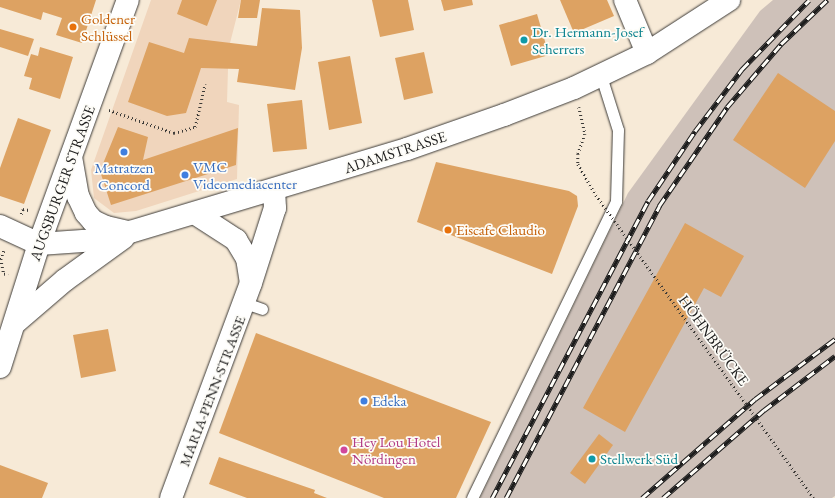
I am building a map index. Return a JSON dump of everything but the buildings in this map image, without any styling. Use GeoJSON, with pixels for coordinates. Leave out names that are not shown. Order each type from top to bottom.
{"type":"FeatureCollection","features":[{"type":"Feature","properties":{"kind":"main road","name":"AUGSBURGER STRASSE"},"geometry":{"type":"LineString","coordinates":[[0,367],[39,244],[128,0]]}},
{"type":"Feature","properties":{"kind":"main road"},"geometry":{"type":"LineString","coordinates":[[625,0],[647,53]]}},
{"type":"Feature","properties":{"kind":"main road","name":"ADAMSTRASSE"},"geometry":{"type":"LineString","coordinates":[[39,244],[97,240],[130,232],[196,214],[407,149],[574,88],[601,76],[647,53],[729,0]]}},
{"type":"Feature","properties":{"kind":"main road"},"geometry":{"type":"LineString","coordinates":[[71,157],[78,196],[86,213],[106,227],[130,232]]}},
{"type":"Feature","properties":{"kind":"main road","name":"MARIA-PENN-STRASSE"},"geometry":{"type":"LineString","coordinates":[[171,498],[253,298],[275,208],[274,190]]}},
{"type":"Feature","properties":{"kind":"main road","name":"MARIA-PENN-STRASSE"},"geometry":{"type":"LineString","coordinates":[[196,214],[236,240],[247,258],[253,298]]}},
{"type":"Feature","properties":{"kind":"main road"},"geometry":{"type":"LineString","coordinates":[[0,226],[39,244]]}},
{"type":"Feature","properties":{"kind":"main road"},"geometry":{"type":"LineString","coordinates":[[15,323],[65,280],[130,232]]}},
{"type":"Feature","properties":{"kind":"lane"},"geometry":{"type":"LineString","coordinates":[[472,498],[616,201],[618,130],[601,76]]}},
{"type":"Feature","properties":{"kind":"path"},"geometry":{"type":"LineString","coordinates":[[91,103],[174,133],[195,127],[206,84]]}},
{"type":"Feature","properties":{"kind":"path","name":"HÖHNBRÜCKE"},"geometry":{"type":"LineString","coordinates":[[574,88],[585,134],[578,154],[578,164],[596,195],[814,498]]}},
{"type":"Feature","properties":{"kind":"shaded area"},"geometry":{"type":"Polygon","coordinates":[[[151,0],[241,0],[230,43],[227,102],[239,105],[237,179],[136,211],[114,213],[94,198],[91,170],[151,0]]]}},
{"type":"Feature","properties":{"kind":"shaded area"},"geometry":{"type":"Polygon","coordinates":[[[773,0],[835,0],[835,496],[832,498],[480,498],[628,193],[760,11],[773,0]]]}},
{"type":"Feature","properties":{"kind":"railway"},"geometry":{"type":"LineString","coordinates":[[492,498],[648,201],[695,131],[742,69],[809,0]]}},
{"type":"Feature","properties":{"kind":"railway"},"geometry":{"type":"LineString","coordinates":[[506,498],[659,206],[727,107],[781,44],[827,0]]}},
{"type":"Feature","properties":{"kind":"railway"},"geometry":{"type":"LineString","coordinates":[[642,498],[755,399],[835,339]]}},
{"type":"Feature","properties":{"kind":"railway"},"geometry":{"type":"LineString","coordinates":[[663,498],[764,410],[835,356]]}},
{"type":"Feature","properties":{"kind":"place","name":"Goldener Schlüssel"},"geometry":{"type":"Point","coordinates":[73,27]}},
{"type":"Feature","properties":{"kind":"place","name":"Dr. Hermann-Josef Scherrers"},"geometry":{"type":"Point","coordinates":[524,40]}},
{"type":"Feature","properties":{"kind":"place","name":"Matratzen Concord"},"geometry":{"type":"Point","coordinates":[124,152]}},
{"type":"Feature","properties":{"kind":"place","name":"VMC Videomediacenter"},"geometry":{"type":"Point","coordinates":[185,175]}},
{"type":"Feature","properties":{"kind":"place","name":"Eiscafe Claudio"},"geometry":{"type":"Point","coordinates":[448,230]}},
{"type":"Feature","properties":{"kind":"place","name":"Edeka"},"geometry":{"type":"Point","coordinates":[364,401]}},
{"type":"Feature","properties":{"kind":"place","name":"Hey Lou Hotel Nördingen"},"geometry":{"type":"Point","coordinates":[344,450]}},
{"type":"Feature","properties":{"kind":"place","name":"Stellwerk Süd"},"geometry":{"type":"Point","coordinates":[592,459]}}]}
